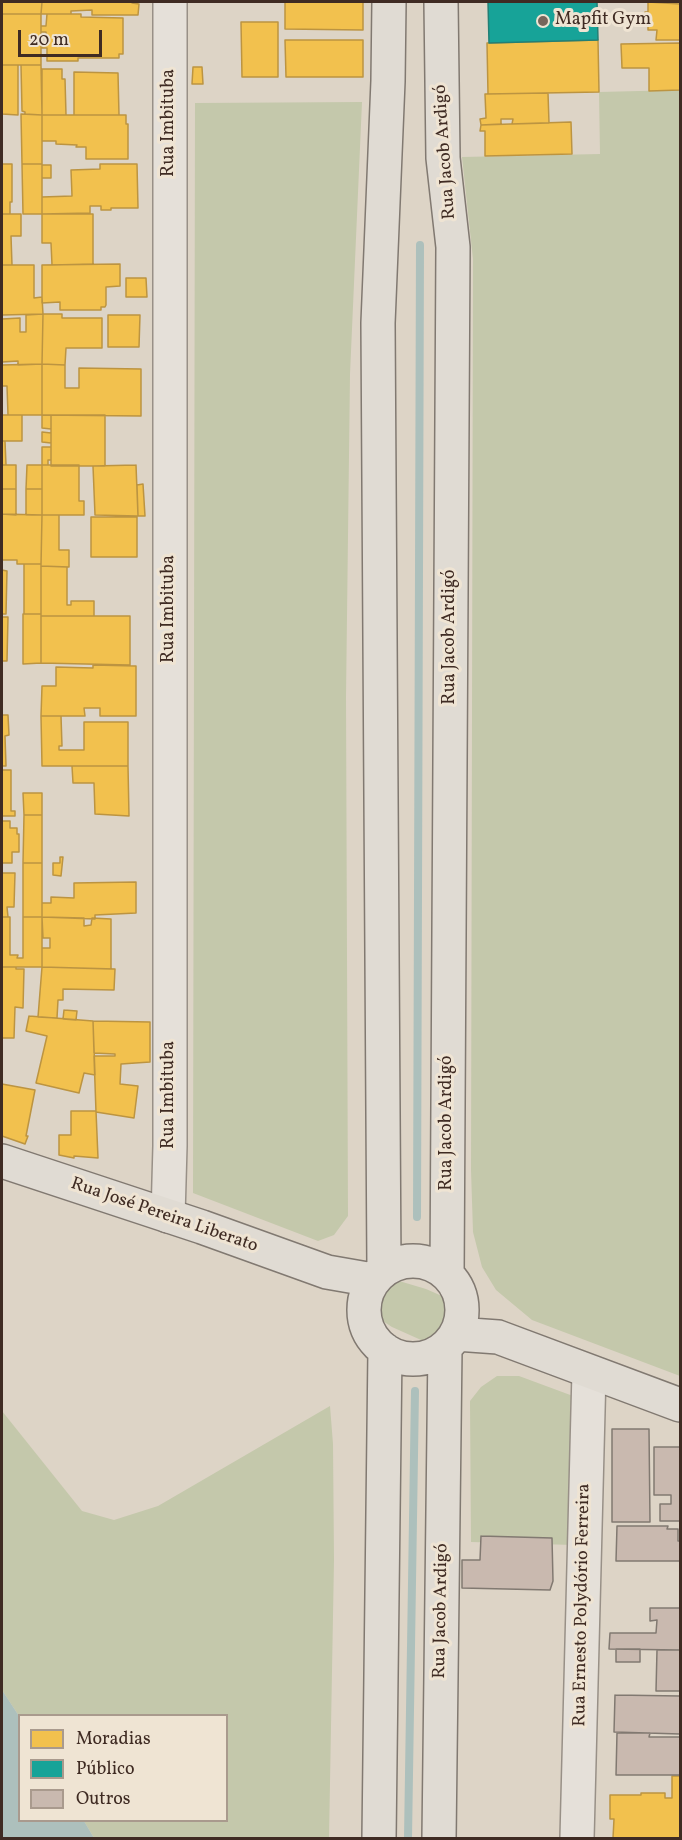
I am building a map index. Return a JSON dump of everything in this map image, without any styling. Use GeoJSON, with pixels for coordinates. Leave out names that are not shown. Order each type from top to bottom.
{"type":"FeatureCollection","features":[{"type":"Feature","properties":{"kind":"main road"},"geometry":{"type":"LineString","coordinates":[[379,1275],[378,323],[389,2]]}},
{"type":"Feature","properties":{"kind":"main road","name":"Rua Jacob Ardigó"},"geometry":{"type":"LineString","coordinates":[[441,2],[443,158],[453,247],[454,1287]]}},
{"type":"Feature","properties":{"kind":"main road","name":"Rua José Pereira Liberato"},"geometry":{"type":"LineString","coordinates":[[2,1161],[327,1272],[379,1275]]}},
{"type":"Feature","properties":{"kind":"main road"},"geometry":{"type":"LineString","coordinates":[[454,1287],[462,1317],[450,1341],[434,1355],[415,1359],[396,1356],[374,1340],[367,1326],[364,1312],[366,1298],[379,1275],[396,1263],[409,1260],[436,1266],[498,1337]]}},
{"type":"Feature","properties":{"kind":"main road","name":"Rua José Pereira Liberato"},"geometry":{"type":"LineString","coordinates":[[327,1272],[364,1312]]}},
{"type":"Feature","properties":{"kind":"main road"},"geometry":{"type":"LineString","coordinates":[[450,1341],[498,1337],[681,1405]]}},
{"type":"Feature","properties":{"kind":"main road","name":"Rua Jacob Ardigó"},"geometry":{"type":"LineString","coordinates":[[439,1839],[450,1341]]}},
{"type":"Feature","properties":{"kind":"main road"},"geometry":{"type":"LineString","coordinates":[[379,1839],[385,1350]]}},
{"type":"Feature","properties":{"kind":"street","name":"Rua Imbituba"},"geometry":{"type":"LineString","coordinates":[[168,1216],[170,1146],[170,2]]}},
{"type":"Feature","properties":{"kind":"street","name":"Rua Ernesto Polydório Ferreira"},"geometry":{"type":"LineString","coordinates":[[577,1839],[589,1372]]}},
{"type":"Feature","properties":{"kind":"green space"},"geometry":{"type":"Polygon","coordinates":[[[680,90],[680,1376],[532,1320],[496,1290],[482,1267],[473,1232],[471,1170],[473,259],[462,157],[600,154],[599,92],[680,90]]]}},
{"type":"Feature","properties":{"kind":"green space"},"geometry":{"type":"Polygon","coordinates":[[[362,102],[350,374],[346,697],[348,1216],[334,1235],[318,1241],[193,1193],[195,103],[362,102]]]}},
{"type":"Feature","properties":{"kind":"green space"},"geometry":{"type":"Polygon","coordinates":[[[389,1278],[426,1289],[451,1300],[454,1308],[450,1326],[430,1344],[392,1327],[372,1314],[374,1292],[389,1278]]]}},
{"type":"Feature","properties":{"kind":"green space"},"geometry":{"type":"Polygon","coordinates":[[[497,1376],[519,1376],[573,1396],[573,1545],[471,1542],[470,1401],[481,1387],[497,1376]]]}},
{"type":"Feature","properties":{"kind":"green space"},"geometry":{"type":"Polygon","coordinates":[[[330,1406],[333,1444],[334,1560],[329,1838],[94,1838],[85,1822],[228,1822],[228,1714],[18,1714],[2,1690],[2,1411],[82,1511],[114,1520],[158,1506],[330,1406]]]}},
{"type":"Feature","properties":{"kind":"shaded area"},"geometry":{"type":"Polygon","coordinates":[[[2,1690],[18,1714],[18,1822],[85,1822],[94,1838],[2,1838],[2,1690]]]}},
{"type":"Feature","properties":{"kind":"building: Moradias"},"geometry":{"type":"Polygon","coordinates":[[[2,2],[42,2],[41,14],[2,14],[2,2]]]}},
{"type":"Feature","properties":{"kind":"building: Moradias"},"geometry":{"type":"Polygon","coordinates":[[[42,2],[132,2],[139,4],[138,15],[92,15],[92,10],[71,11],[71,14],[41,14],[42,2]]]}},
{"type":"Feature","properties":{"kind":"building: Moradias"},"geometry":{"type":"Polygon","coordinates":[[[285,2],[363,2],[363,30],[285,29],[285,2]]]}},
{"type":"Feature","properties":{"kind":"building: Moradias"},"geometry":{"type":"Polygon","coordinates":[[[648,2],[680,4],[680,40],[656,40],[657,30],[648,30],[648,19],[645,20],[648,2]]]}},
{"type":"Feature","properties":{"kind":"building: Moradias"},"geometry":{"type":"Polygon","coordinates":[[[2,14],[41,14],[41,65],[2,65],[2,14]]]}},
{"type":"Feature","properties":{"kind":"building: Moradias"},"geometry":{"type":"Polygon","coordinates":[[[47,14],[123,18],[123,54],[119,54],[119,58],[47,61],[47,48],[42,48],[42,43],[47,43],[46,32],[41,32],[41,26],[46,26],[47,14]]]}},
{"type":"Feature","properties":{"kind":"building: Moradias"},"geometry":{"type":"Polygon","coordinates":[[[241,22],[278,22],[278,77],[242,77],[241,22]]]}},
{"type":"Feature","properties":{"kind":"building: Moradias"},"geometry":{"type":"Polygon","coordinates":[[[285,40],[363,40],[363,77],[286,77],[285,40]]]}},
{"type":"Feature","properties":{"kind":"building: Moradias"},"geometry":{"type":"Polygon","coordinates":[[[598,40],[599,92],[488,94],[487,43],[598,40]]]}},
{"type":"Feature","properties":{"kind":"building: Moradias"},"geometry":{"type":"Polygon","coordinates":[[[680,43],[680,90],[649,91],[649,68],[622,68],[621,44],[680,43]]]}},
{"type":"Feature","properties":{"kind":"building: Moradias"},"geometry":{"type":"Polygon","coordinates":[[[2,65],[18,65],[18,115],[2,114],[2,65]]]}},
{"type":"Feature","properties":{"kind":"building: Moradias"},"geometry":{"type":"Polygon","coordinates":[[[21,65],[41,65],[42,115],[25,114],[22,111],[21,65]]]}},
{"type":"Feature","properties":{"kind":"building: Moradias"},"geometry":{"type":"Polygon","coordinates":[[[193,67],[202,67],[203,84],[192,84],[193,67]]]}},
{"type":"Feature","properties":{"kind":"building: Moradias"},"geometry":{"type":"Polygon","coordinates":[[[42,69],[62,69],[62,79],[65,79],[66,115],[42,115],[42,69]]]}},
{"type":"Feature","properties":{"kind":"building: Moradias"},"geometry":{"type":"Polygon","coordinates":[[[74,72],[118,73],[119,115],[74,115],[74,72]]]}},
{"type":"Feature","properties":{"kind":"building: Moradias"},"geometry":{"type":"Polygon","coordinates":[[[548,93],[549,123],[512,124],[513,119],[501,119],[501,124],[481,125],[480,119],[486,118],[485,94],[548,93]]]}},
{"type":"Feature","properties":{"kind":"building: Moradias"},"geometry":{"type":"Polygon","coordinates":[[[21,114],[42,115],[42,164],[22,164],[21,114]]]}},
{"type":"Feature","properties":{"kind":"building: Moradias"},"geometry":{"type":"Polygon","coordinates":[[[42,115],[126,115],[128,159],[86,159],[86,147],[56,144],[56,141],[42,141],[42,115]]]}},
{"type":"Feature","properties":{"kind":"building: Moradias"},"geometry":{"type":"Polygon","coordinates":[[[571,122],[572,154],[485,156],[485,131],[480,131],[481,125],[571,122]]]}},
{"type":"Feature","properties":{"kind":"building: Moradias"},"geometry":{"type":"Polygon","coordinates":[[[2,164],[12,164],[10,214],[2,214],[2,164]]]}},
{"type":"Feature","properties":{"kind":"building: Moradias"},"geometry":{"type":"Polygon","coordinates":[[[22,164],[42,164],[42,214],[23,214],[22,164]]]}},
{"type":"Feature","properties":{"kind":"building: Moradias"},"geometry":{"type":"Polygon","coordinates":[[[100,164],[137,164],[138,208],[101,210],[101,206],[90,206],[90,213],[42,214],[42,197],[72,196],[71,170],[100,169],[100,164]]]}},
{"type":"Feature","properties":{"kind":"building: Moradias"},"geometry":{"type":"Polygon","coordinates":[[[42,165],[51,165],[51,178],[42,178],[42,165]]]}},
{"type":"Feature","properties":{"kind":"building: Moradias"},"geometry":{"type":"Polygon","coordinates":[[[2,214],[21,214],[21,236],[11,236],[12,265],[2,265],[2,214]]]}},
{"type":"Feature","properties":{"kind":"building: Moradias"},"geometry":{"type":"Polygon","coordinates":[[[42,214],[93,214],[93,264],[52,265],[51,243],[42,243],[42,214]]]}},
{"type":"Feature","properties":{"kind":"building: Moradias"},"geometry":{"type":"Polygon","coordinates":[[[120,264],[120,286],[106,287],[106,305],[101,307],[101,310],[60,310],[60,302],[42,303],[42,265],[120,264]]]}},
{"type":"Feature","properties":{"kind":"building: Moradias"},"geometry":{"type":"Polygon","coordinates":[[[2,265],[34,265],[34,298],[42,297],[43,314],[2,315],[2,265]]]}},
{"type":"Feature","properties":{"kind":"building: Moradias"},"geometry":{"type":"Polygon","coordinates":[[[126,278],[146,278],[147,297],[126,297],[126,278]]]}},
{"type":"Feature","properties":{"kind":"building: Moradias"},"geometry":{"type":"Polygon","coordinates":[[[43,314],[42,364],[18,365],[18,361],[2,362],[2,319],[20,318],[20,332],[26,332],[26,315],[43,314]]]}},
{"type":"Feature","properties":{"kind":"building: Moradias"},"geometry":{"type":"Polygon","coordinates":[[[43,314],[62,314],[62,318],[102,318],[102,348],[66,348],[65,365],[42,364],[43,314]]]}},
{"type":"Feature","properties":{"kind":"building: Moradias"},"geometry":{"type":"Polygon","coordinates":[[[108,315],[140,315],[139,347],[108,347],[108,315]]]}},
{"type":"Feature","properties":{"kind":"building: Moradias"},"geometry":{"type":"Polygon","coordinates":[[[42,364],[42,415],[8,415],[7,386],[2,386],[2,365],[42,364]]]}},
{"type":"Feature","properties":{"kind":"building: Moradias"},"geometry":{"type":"Polygon","coordinates":[[[42,364],[65,365],[65,388],[79,388],[79,368],[141,369],[141,416],[42,415],[42,364]]]}},
{"type":"Feature","properties":{"kind":"building: Moradias"},"geometry":{"type":"Polygon","coordinates":[[[2,415],[22,415],[22,441],[2,441],[2,415]]]}},
{"type":"Feature","properties":{"kind":"building: Moradias"},"geometry":{"type":"Polygon","coordinates":[[[42,415],[51,415],[51,429],[42,428],[42,415]]]}},
{"type":"Feature","properties":{"kind":"building: Moradias"},"geometry":{"type":"Polygon","coordinates":[[[51,415],[105,415],[105,466],[51,466],[51,415]]]}},
{"type":"Feature","properties":{"kind":"building: Moradias"},"geometry":{"type":"Polygon","coordinates":[[[42,432],[51,433],[51,443],[42,442],[42,432]]]}},
{"type":"Feature","properties":{"kind":"building: Moradias"},"geometry":{"type":"Polygon","coordinates":[[[2,441],[5,441],[6,465],[2,465],[2,441]]]}},
{"type":"Feature","properties":{"kind":"building: Moradias"},"geometry":{"type":"Polygon","coordinates":[[[42,447],[51,447],[51,460],[48,460],[48,465],[42,465],[42,447]]]}},
{"type":"Feature","properties":{"kind":"building: Moradias"},"geometry":{"type":"Polygon","coordinates":[[[2,465],[16,465],[16,489],[2,489],[2,465]]]}},
{"type":"Feature","properties":{"kind":"building: Moradias"},"geometry":{"type":"Polygon","coordinates":[[[27,465],[42,465],[42,489],[26,489],[27,465]]]}},
{"type":"Feature","properties":{"kind":"building: Moradias"},"geometry":{"type":"Polygon","coordinates":[[[42,465],[79,465],[79,501],[84,501],[84,515],[42,515],[42,465]]]}},
{"type":"Feature","properties":{"kind":"building: Moradias"},"geometry":{"type":"Polygon","coordinates":[[[136,465],[138,516],[95,515],[93,466],[136,465]]]}},
{"type":"Feature","properties":{"kind":"building: Moradias"},"geometry":{"type":"Polygon","coordinates":[[[143,484],[145,516],[138,516],[137,485],[143,484]]]}},
{"type":"Feature","properties":{"kind":"building: Moradias"},"geometry":{"type":"Polygon","coordinates":[[[2,489],[16,489],[16,515],[2,514],[2,489]]]}},
{"type":"Feature","properties":{"kind":"building: Moradias"},"geometry":{"type":"Polygon","coordinates":[[[26,489],[42,489],[42,515],[26,515],[26,489]]]}},
{"type":"Feature","properties":{"kind":"building: Moradias"},"geometry":{"type":"Polygon","coordinates":[[[2,514],[42,515],[41,564],[17,564],[17,560],[2,560],[2,514]]]}},
{"type":"Feature","properties":{"kind":"building: Moradias"},"geometry":{"type":"Polygon","coordinates":[[[42,515],[59,515],[59,550],[69,550],[69,567],[41,566],[42,515]]]}},
{"type":"Feature","properties":{"kind":"building: Moradias"},"geometry":{"type":"Polygon","coordinates":[[[91,517],[137,517],[137,557],[91,557],[91,517]]]}},
{"type":"Feature","properties":{"kind":"building: Moradias"},"geometry":{"type":"Polygon","coordinates":[[[24,564],[41,564],[41,614],[24,614],[24,564]]]}},
{"type":"Feature","properties":{"kind":"building: Moradias"},"geometry":{"type":"Polygon","coordinates":[[[41,566],[67,567],[67,605],[71,605],[71,601],[94,601],[94,616],[41,616],[41,566]]]}},
{"type":"Feature","properties":{"kind":"building: Moradias"},"geometry":{"type":"Polygon","coordinates":[[[2,570],[7,571],[6,614],[2,614],[2,570]]]}},
{"type":"Feature","properties":{"kind":"building: Moradias"},"geometry":{"type":"Polygon","coordinates":[[[23,614],[41,614],[41,663],[23,664],[23,614]]]}},
{"type":"Feature","properties":{"kind":"building: Moradias"},"geometry":{"type":"Polygon","coordinates":[[[41,616],[130,616],[130,665],[41,663],[41,616]]]}},
{"type":"Feature","properties":{"kind":"building: Moradias"},"geometry":{"type":"Polygon","coordinates":[[[2,617],[8,617],[7,661],[2,661],[2,617]]]}},
{"type":"Feature","properties":{"kind":"building: Moradias"},"geometry":{"type":"Polygon","coordinates":[[[93,665],[136,666],[136,716],[100,716],[100,708],[84,708],[85,716],[41,716],[42,686],[56,686],[56,667],[93,668],[93,665]]]}},
{"type":"Feature","properties":{"kind":"building: Moradias"},"geometry":{"type":"Polygon","coordinates":[[[2,715],[8,715],[9,735],[5,736],[6,766],[2,766],[2,715]]]}},
{"type":"Feature","properties":{"kind":"building: Moradias"},"geometry":{"type":"Polygon","coordinates":[[[41,716],[61,716],[62,746],[59,746],[59,750],[84,750],[84,722],[128,722],[128,766],[42,766],[41,716]]]}},
{"type":"Feature","properties":{"kind":"building: Moradias"},"geometry":{"type":"Polygon","coordinates":[[[72,766],[128,766],[129,816],[95,814],[94,783],[73,783],[72,766]]]}},
{"type":"Feature","properties":{"kind":"building: Moradias"},"geometry":{"type":"Polygon","coordinates":[[[2,770],[11,770],[11,811],[15,811],[15,816],[2,816],[2,770]]]}},
{"type":"Feature","properties":{"kind":"building: Moradias"},"geometry":{"type":"Polygon","coordinates":[[[23,793],[42,793],[42,815],[24,815],[23,793]]]}},
{"type":"Feature","properties":{"kind":"building: Moradias"},"geometry":{"type":"Polygon","coordinates":[[[24,815],[42,815],[42,863],[23,863],[24,815]]]}},
{"type":"Feature","properties":{"kind":"building: Moradias"},"geometry":{"type":"Polygon","coordinates":[[[2,821],[10,821],[10,828],[17,828],[17,834],[19,834],[19,852],[12,852],[12,863],[2,863],[2,821]]]}},
{"type":"Feature","properties":{"kind":"building: Moradias"},"geometry":{"type":"Polygon","coordinates":[[[60,857],[63,857],[61,876],[53,875],[53,863],[60,863],[60,857]]]}},
{"type":"Feature","properties":{"kind":"building: Moradias"},"geometry":{"type":"Polygon","coordinates":[[[23,863],[42,863],[42,917],[23,917],[23,863]]]}},
{"type":"Feature","properties":{"kind":"building: Moradias"},"geometry":{"type":"Polygon","coordinates":[[[2,873],[15,873],[14,907],[7,907],[8,917],[2,917],[2,873]]]}},
{"type":"Feature","properties":{"kind":"building: Moradias"},"geometry":{"type":"Polygon","coordinates":[[[136,882],[136,913],[95,915],[95,919],[42,917],[42,903],[51,903],[51,897],[74,898],[74,883],[136,882]]]}},
{"type":"Feature","properties":{"kind":"building: Moradias"},"geometry":{"type":"Polygon","coordinates":[[[2,917],[10,917],[10,955],[23,958],[23,917],[42,917],[42,967],[2,967],[2,917]]]}},
{"type":"Feature","properties":{"kind":"building: Moradias"},"geometry":{"type":"Polygon","coordinates":[[[42,917],[84,918],[84,926],[91,925],[92,918],[111,919],[111,969],[42,967],[42,948],[50,948],[50,938],[43,938],[42,917]]]}},
{"type":"Feature","properties":{"kind":"building: Moradias"},"geometry":{"type":"Polygon","coordinates":[[[2,967],[24,969],[23,1008],[15,1007],[14,1038],[2,1038],[2,967]]]}},
{"type":"Feature","properties":{"kind":"building: Moradias"},"geometry":{"type":"Polygon","coordinates":[[[42,967],[115,969],[114,990],[63,989],[63,1000],[58,1000],[57,1018],[38,1017],[42,967]]]}},
{"type":"Feature","properties":{"kind":"building: Moradias"},"geometry":{"type":"Polygon","coordinates":[[[64,1010],[77,1011],[76,1020],[63,1019],[64,1010]]]}},
{"type":"Feature","properties":{"kind":"building: Moradias"},"geometry":{"type":"Polygon","coordinates":[[[29,1016],[93,1021],[95,1075],[84,1073],[79,1093],[36,1083],[47,1036],[26,1031],[29,1016]]]}},
{"type":"Feature","properties":{"kind":"building: Moradias"},"geometry":{"type":"Polygon","coordinates":[[[93,1021],[150,1022],[150,1062],[121,1064],[120,1084],[138,1086],[134,1118],[96,1112],[94,1056],[115,1056],[115,1054],[94,1053],[93,1021]]]}},
{"type":"Feature","properties":{"kind":"building: Moradias"},"geometry":{"type":"Polygon","coordinates":[[[2,1084],[35,1090],[25,1144],[2,1136],[2,1084]]]}},
{"type":"Feature","properties":{"kind":"building: Moradias"},"geometry":{"type":"Polygon","coordinates":[[[71,1111],[96,1111],[98,1158],[74,1156],[74,1158],[59,1155],[59,1135],[71,1135],[71,1111]]]}},
{"type":"Feature","properties":{"kind":"building: Moradias"},"geometry":{"type":"Polygon","coordinates":[[[672,1776],[680,1776],[680,1838],[613,1838],[614,1819],[610,1819],[610,1795],[665,1793],[665,1798],[672,1798],[672,1776]]]}},
{"type":"Feature","properties":{"kind":"building: Público","name":"Mapfit Gym"},"geometry":{"type":"Polygon","coordinates":[[[488,2],[597,2],[598,40],[489,43],[488,2]]]}},
{"type":"Feature","properties":{"kind":"building: Outros"},"geometry":{"type":"Polygon","coordinates":[[[612,1429],[649,1429],[650,1522],[612,1522],[612,1429]]]}},
{"type":"Feature","properties":{"kind":"building: Outros"},"geometry":{"type":"Polygon","coordinates":[[[654,1447],[680,1447],[680,1521],[660,1521],[660,1504],[671,1504],[671,1495],[654,1495],[654,1447]]]}},
{"type":"Feature","properties":{"kind":"building: Outros"},"geometry":{"type":"Polygon","coordinates":[[[617,1526],[668,1526],[667,1529],[678,1529],[680,1561],[616,1561],[617,1526]]]}},
{"type":"Feature","properties":{"kind":"building: Outros"},"geometry":{"type":"Polygon","coordinates":[[[481,1536],[552,1538],[553,1581],[550,1590],[462,1588],[462,1560],[480,1560],[481,1536]]]}},
{"type":"Feature","properties":{"kind":"building: Outros"},"geometry":{"type":"Polygon","coordinates":[[[650,1608],[680,1608],[680,1650],[609,1649],[610,1633],[656,1633],[657,1620],[650,1621],[650,1608]]]}},
{"type":"Feature","properties":{"kind":"building: Outros"},"geometry":{"type":"Polygon","coordinates":[[[616,1649],[640,1649],[640,1662],[616,1662],[616,1649]]]}},
{"type":"Feature","properties":{"kind":"building: Outros"},"geometry":{"type":"Polygon","coordinates":[[[657,1650],[680,1650],[680,1691],[656,1691],[657,1650]]]}},
{"type":"Feature","properties":{"kind":"building: Outros"},"geometry":{"type":"Polygon","coordinates":[[[615,1695],[680,1696],[680,1734],[614,1732],[615,1695]]]}},
{"type":"Feature","properties":{"kind":"building: Outros"},"geometry":{"type":"Polygon","coordinates":[[[617,1733],[650,1733],[649,1737],[680,1737],[680,1775],[616,1775],[617,1733]]]}},
{"type":"Feature","properties":{"kind":"waterway"},"geometry":{"type":"LineString","coordinates":[[417,1217],[420,245]]}},
{"type":"Feature","properties":{"kind":"waterway"},"geometry":{"type":"LineString","coordinates":[[408,1838],[415,1391]]}},
{"type":"Feature","properties":{"kind":"place","name":"Mapfit Gym"},"geometry":{"type":"Point","coordinates":[543,21]}}]}
